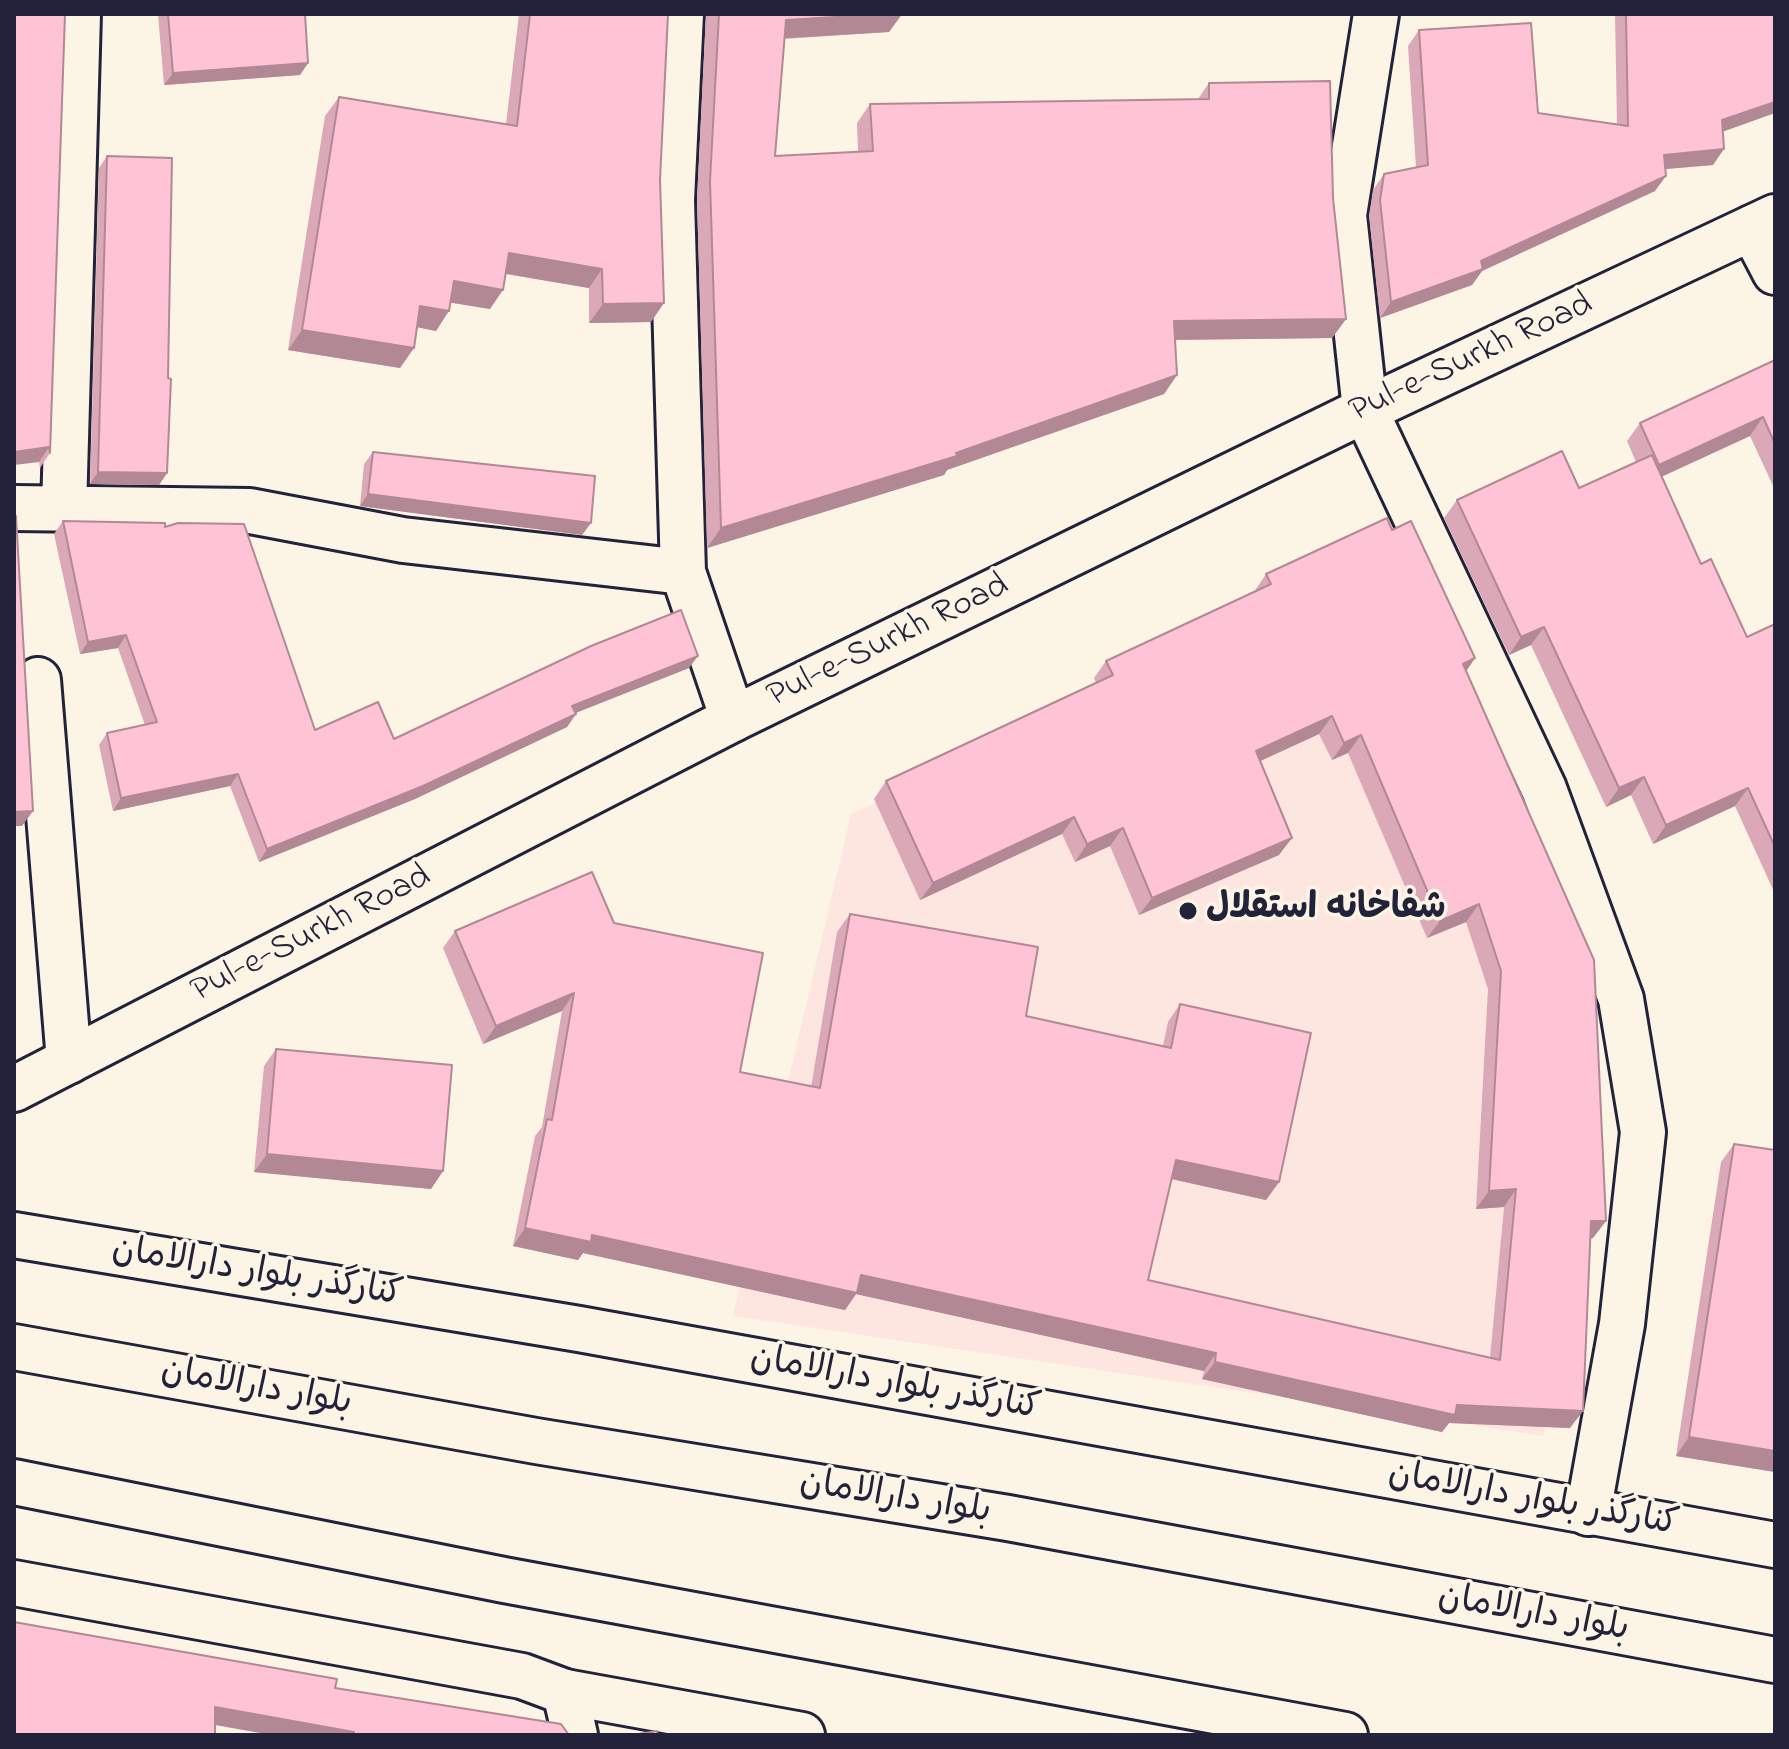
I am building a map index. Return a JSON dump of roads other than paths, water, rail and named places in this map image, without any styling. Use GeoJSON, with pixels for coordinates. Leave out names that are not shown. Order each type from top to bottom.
{"type":"FeatureCollection","features":[{"type":"Feature","properties":{"kind":"street"},"geometry":{"type":"LineString","coordinates":[[64,510],[78,14]]}},
{"type":"Feature","properties":{"kind":"street"},"geometry":{"type":"LineString","coordinates":[[681,14],[672,200],[683,572],[733,719]]}},
{"type":"Feature","properties":{"kind":"street"},"geometry":{"type":"LineString","coordinates":[[1376,14],[1344,215],[1365,410],[1544,789],[1621,999],[1643,1132],[1622,1324],[1588,1513]]}},
{"type":"Feature","properties":{"kind":"street"},"geometry":{"type":"LineString","coordinates":[[1764,222],[1775,272]]}},
{"type":"Feature","properties":{"kind":"street","name":"Pul-e-Surkh Road"},"geometry":{"type":"LineString","coordinates":[[14,1089],[733,719],[1365,410],[1764,222]]}},
{"type":"Feature","properties":{"kind":"street"},"geometry":{"type":"LineString","coordinates":[[14,508],[250,511],[403,540],[683,572]]}},
{"type":"Feature","properties":{"kind":"street"},"geometry":{"type":"LineString","coordinates":[[38,680],[69,1061]]}},
{"type":"Feature","properties":{"kind":"street","name":"کنارگذر بلوار دارالامان"},"geometry":{"type":"LineString","coordinates":[[14,1235],[579,1329],[1775,1545]]}},
{"type":"Feature","properties":{"kind":"street","name":"بلوار دارالامان"},"geometry":{"type":"LineString","coordinates":[[14,1347],[520,1438],[1008,1518],[1775,1660]]}},
{"type":"Feature","properties":{"kind":"street"},"geometry":{"type":"LineString","coordinates":[[14,1482],[504,1580],[1345,1735]]}},
{"type":"Feature","properties":{"kind":"street"},"geometry":{"type":"LineString","coordinates":[[14,1583],[522,1676],[565,1692],[802,1735]]}},
{"type":"Feature","properties":{"kind":"street"},"geometry":{"type":"LineString","coordinates":[[565,1692],[575,1735]]}},
{"type":"Feature","properties":{"kind":"place","name":"شفاخانه استقلال"},"geometry":{"type":"Point","coordinates":[1188,911]}}]}
